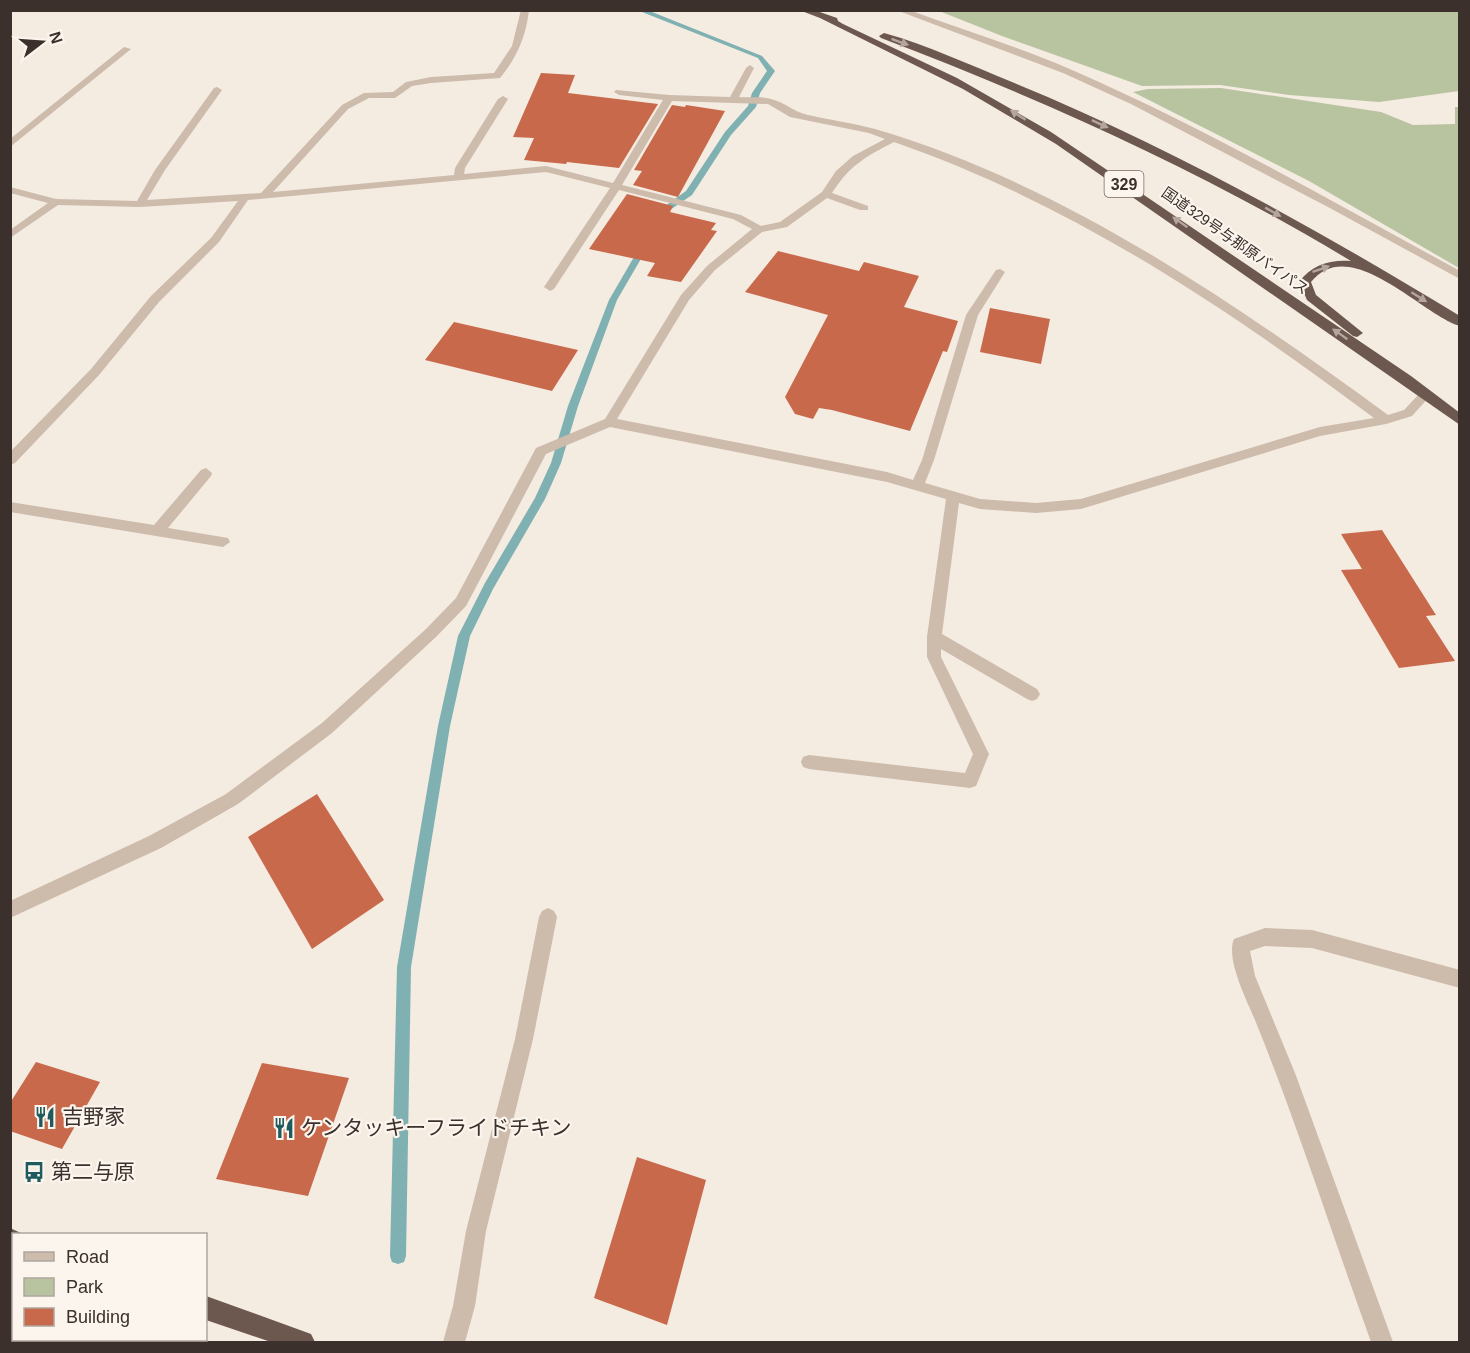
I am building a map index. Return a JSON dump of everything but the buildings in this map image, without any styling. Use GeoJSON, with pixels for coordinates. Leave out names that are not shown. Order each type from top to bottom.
{"type":"FeatureCollection","features":[{"type":"Feature","properties":{"kind":"highway","name":"国道329号与那原バイパス"},"geometry":{"type":"LineString","coordinates":[[803,10],[951,79],[1034,125],[1116,178],[1406,379],[1424,396],[1460,420]]}},
{"type":"Feature","properties":{"kind":"highway","name":"国道329号与那原バイパス"},"geometry":{"type":"LineString","coordinates":[[824,18],[865,29],[963,65],[1162,152],[1379,272],[1460,322]]}},
{"type":"Feature","properties":{"kind":"highway"},"geometry":{"type":"LineString","coordinates":[[1379,272],[1356,265],[1324,267],[1311,272],[1305,282],[1311,297],[1361,336],[1406,379]]}},
{"type":"Feature","properties":{"kind":"highway"},"geometry":{"type":"LineString","coordinates":[[207,1308],[271,1337],[303,1342]]}},
{"type":"Feature","properties":{"kind":"street"},"geometry":{"type":"LineString","coordinates":[[264,195],[345,107],[367,95],[395,94],[409,84],[431,80],[497,76],[511,60],[524,21],[525,10]]}},
{"type":"Feature","properties":{"kind":"street"},"geometry":{"type":"LineString","coordinates":[[900,10],[1066,72],[1134,102],[1332,205],[1460,276]]}},
{"type":"Feature","properties":{"kind":"street"},"geometry":{"type":"LineString","coordinates":[[10,144],[127,49]]}},
{"type":"Feature","properties":{"kind":"street"},"geometry":{"type":"LineString","coordinates":[[734,99],[750,68]]}},
{"type":"Feature","properties":{"kind":"street"},"geometry":{"type":"LineString","coordinates":[[140,204],[160,170],[217,90]]}},
{"type":"Feature","properties":{"kind":"street"},"geometry":{"type":"LineString","coordinates":[[619,92],[669,98],[770,102],[793,116],[871,131],[952,159],[1071,214],[1152,261],[1287,347],[1386,420]]}},
{"type":"Feature","properties":{"kind":"street"},"geometry":{"type":"LineString","coordinates":[[550,286],[616,187],[669,98]]}},
{"type":"Feature","properties":{"kind":"street"},"geometry":{"type":"LineString","coordinates":[[458,178],[460,168],[503,99]]}},
{"type":"Feature","properties":{"kind":"street"},"geometry":{"type":"LineString","coordinates":[[609,422],[685,298],[711,268],[759,229],[783,225],[826,194],[840,173],[856,158],[892,140]]}},
{"type":"Feature","properties":{"kind":"street"},"geometry":{"type":"LineString","coordinates":[[10,190],[56,202],[140,204],[546,170],[737,217],[759,229]]}},
{"type":"Feature","properties":{"kind":"street"},"geometry":{"type":"LineString","coordinates":[[826,194],[864,207]]}},
{"type":"Feature","properties":{"kind":"street"},"geometry":{"type":"LineString","coordinates":[[10,460],[95,372],[155,299],[215,240],[246,196]]}},
{"type":"Feature","properties":{"kind":"street"},"geometry":{"type":"LineString","coordinates":[[10,236],[56,202]]}},
{"type":"Feature","properties":{"kind":"street"},"geometry":{"type":"LineString","coordinates":[[917,486],[928,460],[972,315],[1000,272]]}},
{"type":"Feature","properties":{"kind":"street"},"geometry":{"type":"LineString","coordinates":[[10,910],[155,842],[232,800],[327,728],[431,633],[461,602],[541,451],[609,422],[887,477],[980,504],[1036,508],[1081,504],[1320,432],[1386,420],[1408,413],[1424,396]]}},
{"type":"Feature","properties":{"kind":"street"},"geometry":{"type":"LineString","coordinates":[[157,531],[206,472]]}},
{"type":"Feature","properties":{"kind":"street"},"geometry":{"type":"LineString","coordinates":[[809,762],[970,781],[981,754],[934,657],[934,638],[953,496]]}},
{"type":"Feature","properties":{"kind":"street"},"geometry":{"type":"LineString","coordinates":[[10,507],[223,542]]}},
{"type":"Feature","properties":{"kind":"street"},"geometry":{"type":"LineString","coordinates":[[934,638],[1032,694]]}},
{"type":"Feature","properties":{"kind":"street"},"geometry":{"type":"LineString","coordinates":[[454,1342],[464,1306],[476,1231],[524,1039],[548,917]]}},
{"type":"Feature","properties":{"kind":"street"},"geometry":{"type":"LineString","coordinates":[[1382,1342],[1286,1073],[1246,976],[1240,945],[1265,937],[1312,939],[1460,979]]}},
{"type":"Feature","properties":{"kind":"green space"},"geometry":{"type":"Polygon","coordinates":[[[939,11],[1459,11],[1459,91],[1379,102],[1289,95],[1220,85],[1142,86],[939,11]]]}},
{"type":"Feature","properties":{"kind":"green space"},"geometry":{"type":"Polygon","coordinates":[[[1221,88],[1381,112],[1413,125],[1455,124],[1455,107],[1459,107],[1459,268],[1309,181],[1133,92],[1148,89],[1221,88]]]}},
{"type":"Feature","properties":{"kind":"waterway"},"geometry":{"type":"LineString","coordinates":[[640,10],[760,57],[771,71],[756,93],[752,107],[728,134],[689,193],[664,211],[661,217]]}},
{"type":"Feature","properties":{"kind":"waterway"},"geometry":{"type":"LineString","coordinates":[[398,1256],[404,967],[444,726],[464,636],[489,586],[540,499],[556,463],[573,406],[613,300],[645,245]]}},
{"type":"Feature","properties":{"kind":"place","name":"吉野家"},"geometry":{"type":"Point","coordinates":[45,1117]}},
{"type":"Feature","properties":{"kind":"place","name":"ケンタッキーフライドチキン"},"geometry":{"type":"Point","coordinates":[284,1128]}},
{"type":"Feature","properties":{"kind":"place","name":"第二与原"},"geometry":{"type":"Point","coordinates":[34,1172]}}]}
